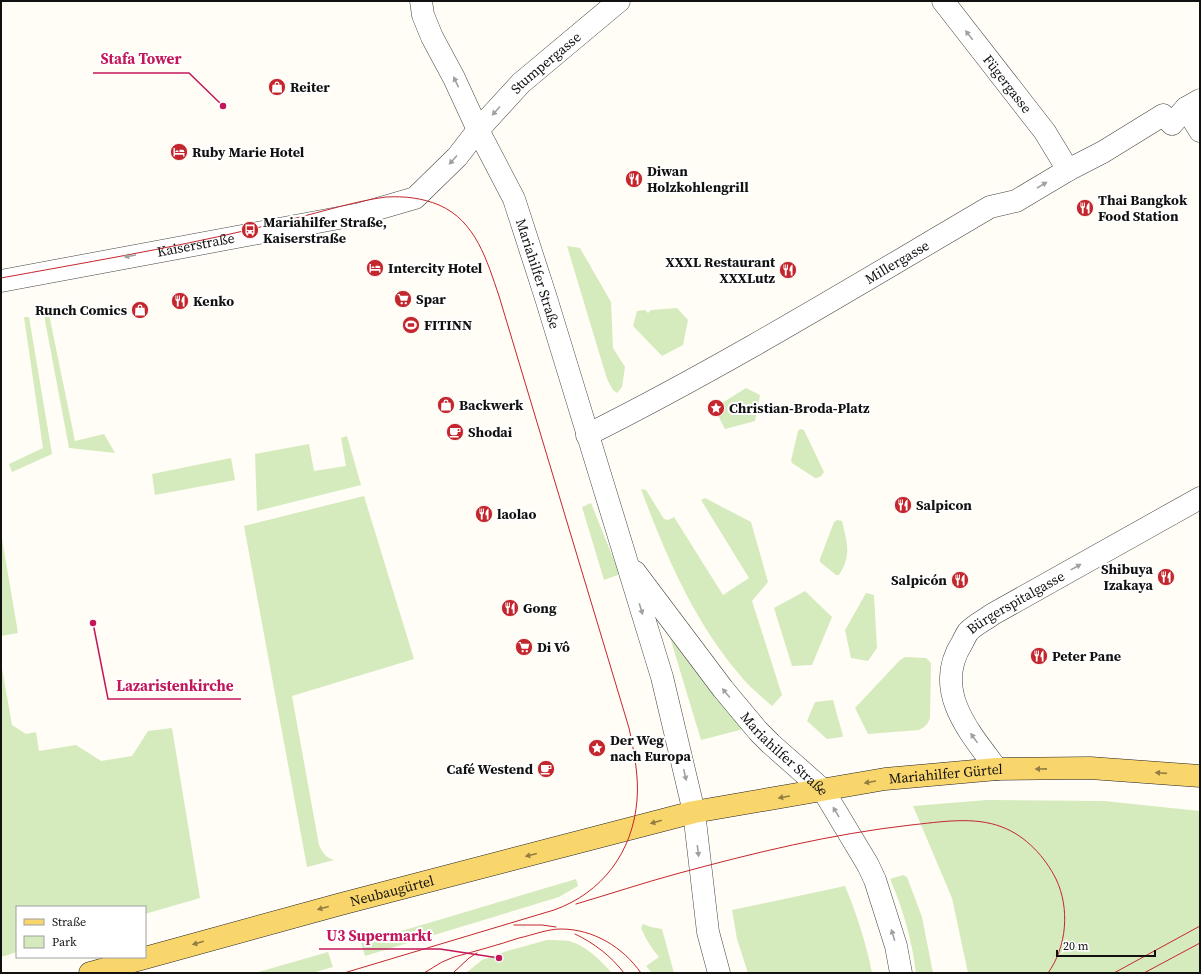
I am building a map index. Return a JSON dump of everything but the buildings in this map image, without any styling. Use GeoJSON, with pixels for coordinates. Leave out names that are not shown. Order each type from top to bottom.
{"type":"FeatureCollection","features":[{"type":"Feature","properties":{"kind":"main road","name":"Mariahilfer Gürtel"},"geometry":{"type":"LineString","coordinates":[[694,812],[885,779],[997,769],[1090,768],[1200,776]]}},
{"type":"Feature","properties":{"kind":"main road","name":"Neubaugürtel"},"geometry":{"type":"LineString","coordinates":[[146,958],[341,904],[694,812]]}},
{"type":"Feature","properties":{"kind":"main road","name":"Neubaugürtel"},"geometry":{"type":"LineString","coordinates":[[90,973],[145,958]]}},
{"type":"Feature","properties":{"kind":"street","name":"Mariahilfer Straße"},"geometry":{"type":"LineString","coordinates":[[421,1],[423,15],[429,30],[514,200],[546,298],[662,677],[694,812],[708,932],[719,973]]}},
{"type":"Feature","properties":{"kind":"street","name":"Stumpergasse"},"geometry":{"type":"LineString","coordinates":[[478,130],[521,83],[619,1]]}},
{"type":"Feature","properties":{"kind":"street","name":"Fügergasse"},"geometry":{"type":"LineString","coordinates":[[942,1],[1045,132],[1068,170]]}},
{"type":"Feature","properties":{"kind":"street","name":"Millergasse"},"geometry":{"type":"LineString","coordinates":[[587,435],[772,335],[990,207],[1016,201],[1068,170],[1103,152],[1163,115],[1172,124],[1193,104]]}},
{"type":"Feature","properties":{"kind":"street"},"geometry":{"type":"LineString","coordinates":[[1193,104],[1200,130]]}},
{"type":"Feature","properties":{"kind":"street","name":"Kaiserstraße"},"geometry":{"type":"LineString","coordinates":[[1,281],[360,214],[415,198],[457,157],[478,130]]}},
{"type":"Feature","properties":{"kind":"street","name":"Bürgerspitalgasse"},"geometry":{"type":"LineString","coordinates":[[997,769],[961,718],[952,696],[950,673],[956,652],[968,632],[993,614],[1200,498]]}},
{"type":"Feature","properties":{"kind":"street","name":"Mariahilfer Straße"},"geometry":{"type":"LineString","coordinates":[[625,558],[722,690],[771,744],[823,790],[875,880],[896,946],[901,973]]}},
{"type":"Feature","properties":{"kind":"green space"},"geometry":{"type":"Polygon","coordinates":[[[567,246],[580,248],[611,302],[613,348],[625,367],[622,387],[617,393],[613,390],[607,379],[567,246]]]}},
{"type":"Feature","properties":{"kind":"green space"},"geometry":{"type":"Polygon","coordinates":[[[677,308],[688,320],[683,345],[662,356],[633,326],[637,311],[645,310],[648,313],[651,310],[677,308]]]}},
{"type":"Feature","properties":{"kind":"green space"},"geometry":{"type":"Polygon","coordinates":[[[49,314],[75,441],[104,434],[115,453],[69,448],[44,315],[49,314]]]}},
{"type":"Feature","properties":{"kind":"green space"},"geometry":{"type":"Polygon","coordinates":[[[24,317],[29,317],[52,454],[12,472],[9,464],[43,448],[24,317]]]}},
{"type":"Feature","properties":{"kind":"green space"},"geometry":{"type":"Polygon","coordinates":[[[746,388],[760,395],[755,421],[725,429],[714,408],[746,388]]]}},
{"type":"Feature","properties":{"kind":"green space"},"geometry":{"type":"Polygon","coordinates":[[[800,429],[804,430],[824,472],[819,477],[815,478],[791,461],[798,431],[800,429]]]}},
{"type":"Feature","properties":{"kind":"green space"},"geometry":{"type":"Polygon","coordinates":[[[347,436],[361,485],[257,511],[255,454],[309,444],[314,471],[346,466],[341,438],[347,436]]]}},
{"type":"Feature","properties":{"kind":"green space"},"geometry":{"type":"Polygon","coordinates":[[[231,458],[235,480],[155,495],[152,474],[231,458]]]}},
{"type":"Feature","properties":{"kind":"green space"},"geometry":{"type":"Polygon","coordinates":[[[641,489],[646,490],[664,519],[668,520],[674,517],[723,595],[749,578],[701,500],[705,498],[751,522],[768,582],[752,601],[782,695],[772,706],[743,678],[723,654],[708,632],[682,586],[660,538],[641,489]]]}},
{"type":"Feature","properties":{"kind":"green space"},"geometry":{"type":"Polygon","coordinates":[[[364,496],[414,659],[292,696],[319,845],[321,850],[329,858],[334,860],[307,867],[244,526],[364,496]]]}},
{"type":"Feature","properties":{"kind":"green space"},"geometry":{"type":"Polygon","coordinates":[[[591,503],[618,570],[618,575],[604,580],[582,507],[591,503]]]}},
{"type":"Feature","properties":{"kind":"green space"},"geometry":{"type":"Polygon","coordinates":[[[837,520],[842,521],[847,548],[846,561],[839,575],[836,575],[820,562],[834,522],[837,520]]]}},
{"type":"Feature","properties":{"kind":"green space"},"geometry":{"type":"Polygon","coordinates":[[[1,533],[18,633],[1,636],[1,533]]]}},
{"type":"Feature","properties":{"kind":"green space"},"geometry":{"type":"Polygon","coordinates":[[[805,591],[832,617],[812,665],[792,666],[774,608],[805,591]]]}},
{"type":"Feature","properties":{"kind":"green space"},"geometry":{"type":"Polygon","coordinates":[[[866,593],[874,595],[877,648],[868,661],[851,658],[845,630],[866,593]]]}},
{"type":"Feature","properties":{"kind":"green space"},"geometry":{"type":"Polygon","coordinates":[[[669,634],[744,729],[701,740],[669,634]]]}},
{"type":"Feature","properties":{"kind":"green space"},"geometry":{"type":"Polygon","coordinates":[[[905,657],[926,658],[931,663],[930,718],[926,725],[919,730],[868,734],[855,708],[900,660],[905,657]]]}},
{"type":"Feature","properties":{"kind":"green space"},"geometry":{"type":"Polygon","coordinates":[[[1,663],[12,725],[26,734],[36,732],[39,751],[76,745],[101,761],[132,756],[148,731],[172,728],[200,898],[146,914],[146,906],[16,906],[16,952],[1,957],[1,663]]]}},
{"type":"Feature","properties":{"kind":"green space"},"geometry":{"type":"Polygon","coordinates":[[[833,700],[843,736],[827,739],[807,721],[815,702],[833,700]]]}},
{"type":"Feature","properties":{"kind":"green space"},"geometry":{"type":"Polygon","coordinates":[[[987,800],[1104,801],[1200,811],[1200,973],[968,973],[952,898],[913,806],[987,800]]]}},
{"type":"Feature","properties":{"kind":"green space"},"geometry":{"type":"Polygon","coordinates":[[[903,875],[907,877],[922,917],[933,973],[916,973],[906,925],[890,879],[903,875]]]}},
{"type":"Feature","properties":{"kind":"green space"},"geometry":{"type":"Polygon","coordinates":[[[576,879],[578,886],[559,897],[365,956],[361,943],[576,879]]]}},
{"type":"Feature","properties":{"kind":"green space"},"geometry":{"type":"Polygon","coordinates":[[[845,886],[861,929],[872,973],[748,973],[737,939],[732,910],[845,886]]]}},
{"type":"Feature","properties":{"kind":"green space"},"geometry":{"type":"Polygon","coordinates":[[[643,924],[662,929],[674,973],[652,973],[646,966],[659,957],[651,947],[641,928],[643,924]]]}},
{"type":"Feature","properties":{"kind":"green space"},"geometry":{"type":"Polygon","coordinates":[[[547,940],[569,941],[582,946],[598,958],[612,973],[466,973],[482,960],[507,951],[547,940]]]}},
{"type":"Feature","properties":{"kind":"green space"},"geometry":{"type":"Polygon","coordinates":[[[328,952],[333,967],[312,973],[255,973],[328,952]]]}},
{"type":"Feature","properties":{"kind":"tram line"},"geometry":{"type":"LineString","coordinates":[[1,278],[124,256],[186,243],[386,197],[413,198],[439,205],[452,212],[462,221],[478,243],[490,269],[499,296],[629,728],[637,773],[637,800],[634,819],[629,837],[622,853],[612,868],[587,893],[571,903],[554,910],[344,973]]}},
{"type":"Feature","properties":{"kind":"tram line"},"geometry":{"type":"LineString","coordinates":[[576,904],[705,866],[822,839],[934,822],[980,822],[1002,827],[1019,836],[1034,848],[1052,871],[1056,879],[1060,890],[1065,915],[1063,939],[1054,963],[1048,973]]}},
{"type":"Feature","properties":{"kind":"tram line"},"geometry":{"type":"LineString","coordinates":[[514,925],[542,925],[556,927]]}},
{"type":"Feature","properties":{"kind":"tram line"},"geometry":{"type":"LineString","coordinates":[[1114,973],[1200,926]]}},
{"type":"Feature","properties":{"kind":"tram line"},"geometry":{"type":"LineString","coordinates":[[424,973],[442,962],[454,957],[540,932],[561,929],[584,932],[606,941],[625,955],[641,973]]}},
{"type":"Feature","properties":{"kind":"tram line"},"geometry":{"type":"LineString","coordinates":[[575,934],[602,950],[624,973]]}},
{"type":"Feature","properties":{"kind":"tram line"},"geometry":{"type":"LineString","coordinates":[[1144,973],[1200,943]]}},
{"type":"Feature","properties":{"kind":"tram line"},"geometry":{"type":"LineString","coordinates":[[453,973],[469,958],[477,953]]}},
{"type":"Feature","properties":{"kind":"place","name":"Reiter"},"geometry":{"type":"Point","coordinates":[277,87]}},
{"type":"Feature","properties":{"kind":"place","name":"Stafa Tower"},"geometry":{"type":"Point","coordinates":[223,106]}},
{"type":"Feature","properties":{"kind":"place","name":"Ruby Marie Hotel"},"geometry":{"type":"Point","coordinates":[179,152]}},
{"type":"Feature","properties":{"kind":"place","name":"Diwan Holzkohlengrill"},"geometry":{"type":"Point","coordinates":[634,179]}},
{"type":"Feature","properties":{"kind":"place","name":"Thai Bangkok Food Station"},"geometry":{"type":"Point","coordinates":[1085,208]}},
{"type":"Feature","properties":{"kind":"place","name":"Mariahilfer Straße, Kaiserstraße"},"geometry":{"type":"Point","coordinates":[250,230]}},
{"type":"Feature","properties":{"kind":"place","name":"Intercity Hotel"},"geometry":{"type":"Point","coordinates":[375,268]}},
{"type":"Feature","properties":{"kind":"place","name":"XXXL Restaurant XXXLutz"},"geometry":{"type":"Point","coordinates":[788,270]}},
{"type":"Feature","properties":{"kind":"place","name":"Spar"},"geometry":{"type":"Point","coordinates":[403,299]}},
{"type":"Feature","properties":{"kind":"place","name":"Kenko"},"geometry":{"type":"Point","coordinates":[180,301]}},
{"type":"Feature","properties":{"kind":"place","name":"Runch Comics"},"geometry":{"type":"Point","coordinates":[140,310]}},
{"type":"Feature","properties":{"kind":"place","name":"FITINN"},"geometry":{"type":"Point","coordinates":[411,325]}},
{"type":"Feature","properties":{"kind":"place","name":"Backwerk"},"geometry":{"type":"Point","coordinates":[446,405]}},
{"type":"Feature","properties":{"kind":"place","name":"Christian-Broda-Platz"},"geometry":{"type":"Point","coordinates":[716,408]}},
{"type":"Feature","properties":{"kind":"place","name":"Shodai"},"geometry":{"type":"Point","coordinates":[455,432]}},
{"type":"Feature","properties":{"kind":"place","name":"Salpicon"},"geometry":{"type":"Point","coordinates":[903,505]}},
{"type":"Feature","properties":{"kind":"place","name":"laolao"},"geometry":{"type":"Point","coordinates":[484,514]}},
{"type":"Feature","properties":{"kind":"place","name":"Shibuya Izakaya"},"geometry":{"type":"Point","coordinates":[1166,577]}},
{"type":"Feature","properties":{"kind":"place","name":"Salpicón"},"geometry":{"type":"Point","coordinates":[960,580]}},
{"type":"Feature","properties":{"kind":"place","name":"Gong"},"geometry":{"type":"Point","coordinates":[510,608]}},
{"type":"Feature","properties":{"kind":"place","name":"Lazaristenkirche"},"geometry":{"type":"Point","coordinates":[93,623]}},
{"type":"Feature","properties":{"kind":"place","name":"Di Vô"},"geometry":{"type":"Point","coordinates":[524,647]}},
{"type":"Feature","properties":{"kind":"place","name":"Peter Pane"},"geometry":{"type":"Point","coordinates":[1039,656]}},
{"type":"Feature","properties":{"kind":"place","name":"Der Weg nach Europa"},"geometry":{"type":"Point","coordinates":[597,748]}},
{"type":"Feature","properties":{"kind":"place","name":"Café Westend"},"geometry":{"type":"Point","coordinates":[546,769]}},
{"type":"Feature","properties":{"kind":"place","name":"U3 Supermarkt"},"geometry":{"type":"Point","coordinates":[499,958]}}]}
